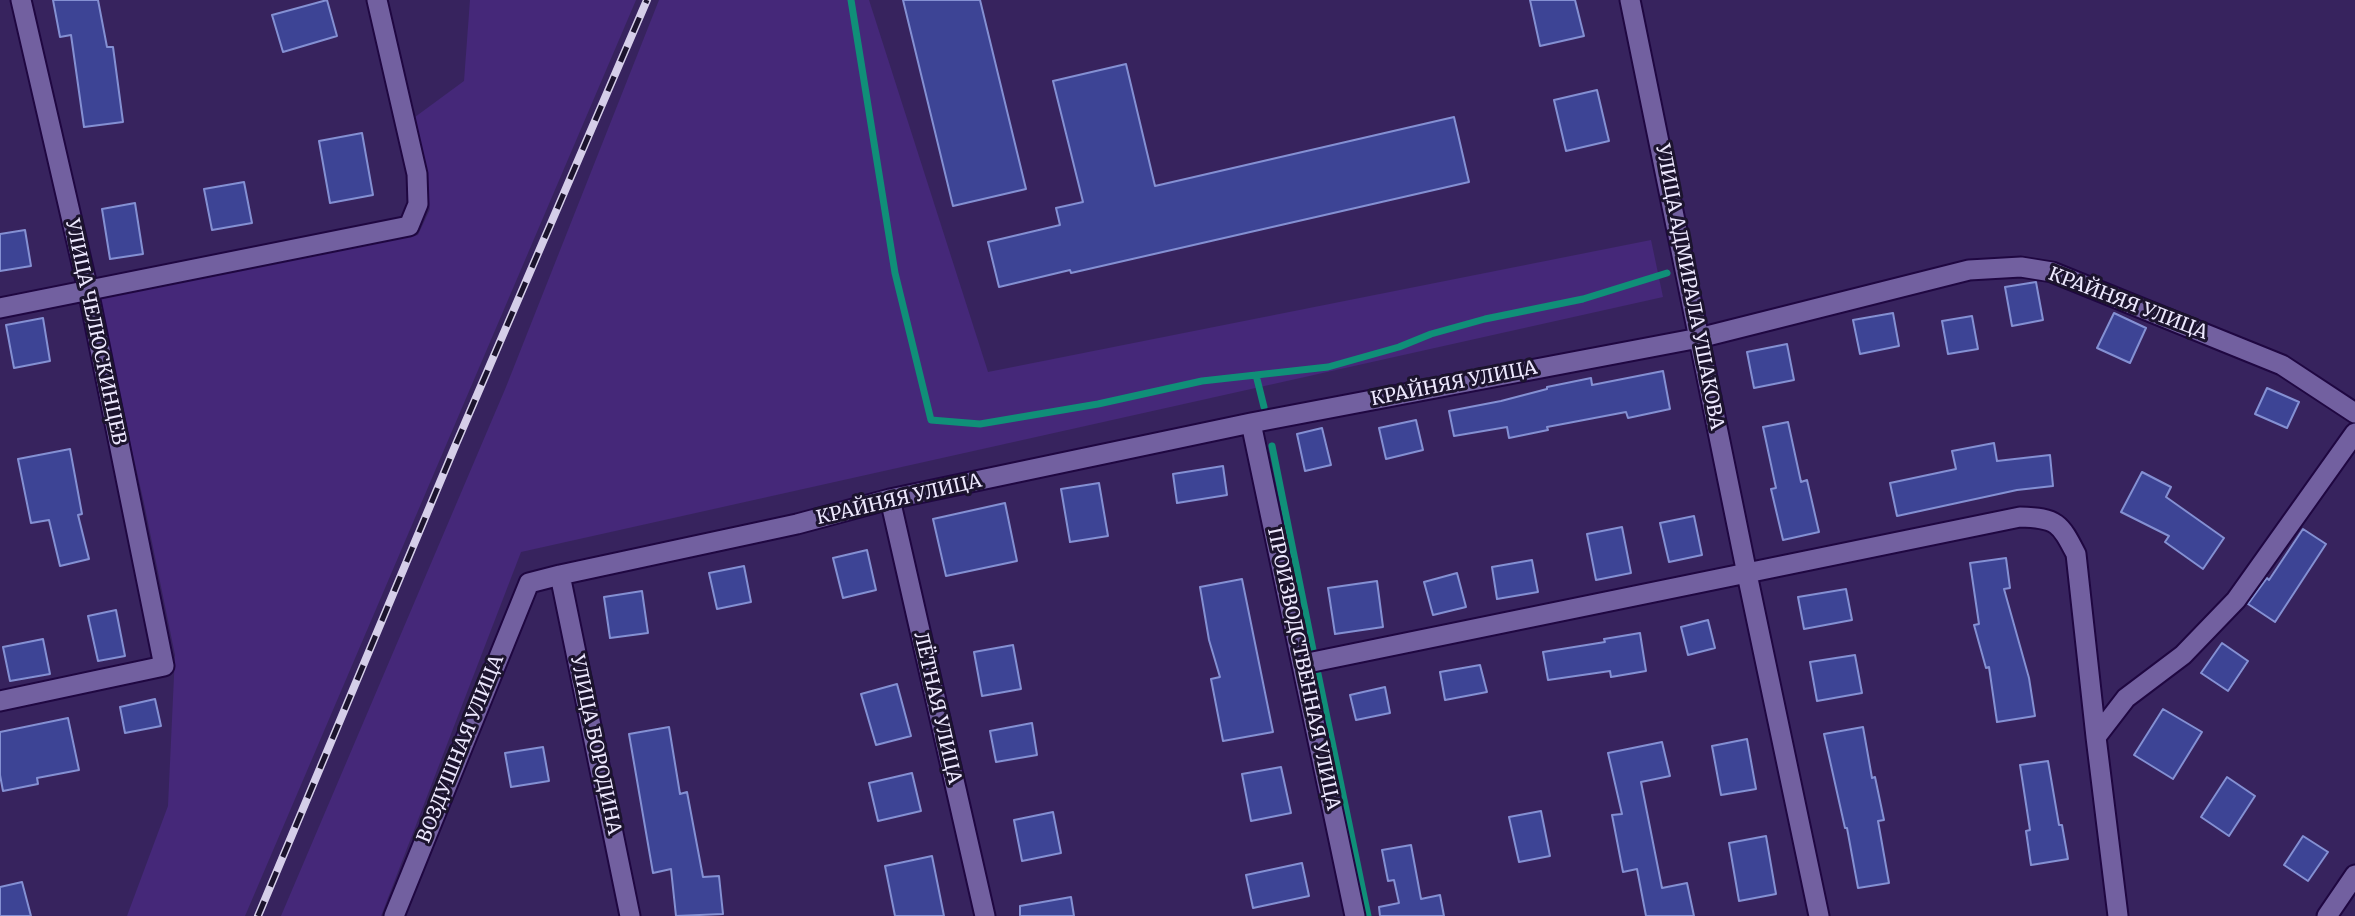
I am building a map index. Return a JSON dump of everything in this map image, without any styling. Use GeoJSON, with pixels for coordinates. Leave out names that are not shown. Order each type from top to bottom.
{"type":"FeatureCollection","features":[{"type":"Feature","properties":{"kind":"street","name":"УЛИЦА ЧЕЛЮСКИНЦЕВ"},"geometry":{"type":"LineString","coordinates":[[0,701],[164,666],[88,290],[21,0]]}},
{"type":"Feature","properties":{"kind":"street"},"geometry":{"type":"LineString","coordinates":[[0,308],[409,226],[418,204],[416,174],[377,0]]}},
{"type":"Feature","properties":{"kind":"street","name":"УЛИЦА АДМИРАЛА УШАКОВА"},"geometry":{"type":"LineString","coordinates":[[1630,0],[1819,916]]}},
{"type":"Feature","properties":{"kind":"street","name":"КРАЙНЯЯ УЛИЦА"},"geometry":{"type":"LineString","coordinates":[[529,583],[797,524],[890,499],[1251,423],[1699,338],[1969,270],[2021,268],[2052,272],[2282,365],[2355,413]]}},
{"type":"Feature","properties":{"kind":"street","name":"ПРОИЗВОДСТВЕННАЯ УЛИЦА"},"geometry":{"type":"LineString","coordinates":[[1251,423],[1355,916]]}},
{"type":"Feature","properties":{"kind":"street"},"geometry":{"type":"LineString","coordinates":[[2096,737],[2126,698],[2183,655],[2236,600],[2355,433]]}},
{"type":"Feature","properties":{"kind":"street","name":"ЛЁТНАЯ УЛИЦА"},"geometry":{"type":"LineString","coordinates":[[890,499],[985,916]]}},
{"type":"Feature","properties":{"kind":"street"},"geometry":{"type":"LineString","coordinates":[[1303,664],[2020,517],[2042,517],[2063,529],[2076,555],[2118,916]]}},
{"type":"Feature","properties":{"kind":"street","name":"УЛИЦА БОРОДИНА"},"geometry":{"type":"LineString","coordinates":[[560,575],[630,916]]}},
{"type":"Feature","properties":{"kind":"street","name":"ВОЗДУШНАЯ УЛИЦА"},"geometry":{"type":"LineString","coordinates":[[394,916],[529,583]]}},
{"type":"Feature","properties":{"kind":"street"},"geometry":{"type":"LineString","coordinates":[[2327,916],[2355,875]]}},
{"type":"Feature","properties":{"kind":"shaded area"},"geometry":{"type":"Polygon","coordinates":[[[470,0],[636,0],[245,916],[127,916],[168,806],[175,655],[97,297],[418,235],[430,209],[415,117],[464,81],[470,0]]]}},
{"type":"Feature","properties":{"kind":"shaded area"},"geometry":{"type":"Polygon","coordinates":[[[659,0],[869,0],[988,372],[1651,240],[1663,297],[521,552],[381,916],[281,916],[506,387],[659,0]]]}},
{"type":"Feature","properties":{"kind":"building"},"geometry":{"type":"Polygon","coordinates":[[[53,0],[98,0],[107,47],[113,47],[123,122],[84,127],[71,35],[60,37],[53,0]]]}},
{"type":"Feature","properties":{"kind":"building"},"geometry":{"type":"Polygon","coordinates":[[[327,0],[337,36],[283,52],[272,15],[327,0]]]}},
{"type":"Feature","properties":{"kind":"building"},"geometry":{"type":"Polygon","coordinates":[[[903,0],[980,0],[1026,189],[953,206],[903,0]]]}},
{"type":"Feature","properties":{"kind":"building"},"geometry":{"type":"Polygon","coordinates":[[[1530,0],[1575,0],[1584,36],[1540,46],[1530,0]]]}},
{"type":"Feature","properties":{"kind":"building"},"geometry":{"type":"Polygon","coordinates":[[[1126,64],[1155,186],[1454,117],[1469,182],[999,287],[988,242],[1060,225],[1056,208],[1083,202],[1053,81],[1126,64]]]}},
{"type":"Feature","properties":{"kind":"building"},"geometry":{"type":"Polygon","coordinates":[[[1597,90],[1609,141],[1566,151],[1554,100],[1597,90]]]}},
{"type":"Feature","properties":{"kind":"building"},"geometry":{"type":"Polygon","coordinates":[[[362,133],[373,195],[330,203],[319,141],[362,133]]]}},
{"type":"Feature","properties":{"kind":"building"},"geometry":{"type":"Polygon","coordinates":[[[244,182],[252,223],[212,230],[204,189],[244,182]]]}},
{"type":"Feature","properties":{"kind":"building"},"geometry":{"type":"Polygon","coordinates":[[[135,203],[143,254],[110,259],[102,209],[135,203]]]}},
{"type":"Feature","properties":{"kind":"building"},"geometry":{"type":"Polygon","coordinates":[[[25,230],[31,266],[0,271],[0,234],[25,230]]]}},
{"type":"Feature","properties":{"kind":"building"},"geometry":{"type":"Polygon","coordinates":[[[2036,282],[2043,320],[2012,326],[2005,287],[2036,282]]]}},
{"type":"Feature","properties":{"kind":"building"},"geometry":{"type":"Polygon","coordinates":[[[1893,313],[1899,346],[1860,354],[1853,320],[1893,313]]]}},
{"type":"Feature","properties":{"kind":"building"},"geometry":{"type":"Polygon","coordinates":[[[2114,313],[2146,328],[2130,363],[2097,348],[2114,313]]]}},
{"type":"Feature","properties":{"kind":"building"},"geometry":{"type":"Polygon","coordinates":[[[1972,316],[1978,349],[1948,354],[1942,321],[1972,316]]]}},
{"type":"Feature","properties":{"kind":"building"},"geometry":{"type":"Polygon","coordinates":[[[43,318],[50,361],[14,368],[6,325],[43,318]]]}},
{"type":"Feature","properties":{"kind":"building"},"geometry":{"type":"Polygon","coordinates":[[[1787,344],[1794,380],[1754,388],[1747,352],[1787,344]]]}},
{"type":"Feature","properties":{"kind":"building"},"geometry":{"type":"Polygon","coordinates":[[[1663,371],[1670,409],[1628,418],[1626,412],[1547,427],[1548,430],[1509,438],[1507,427],[1454,436],[1449,411],[1591,378],[1592,385],[1663,371]]]}},
{"type":"Feature","properties":{"kind":"building"},"geometry":{"type":"Polygon","coordinates":[[[2267,388],[2299,402],[2287,428],[2255,414],[2267,388]]]}},
{"type":"Feature","properties":{"kind":"building"},"geometry":{"type":"Polygon","coordinates":[[[1416,420],[1423,450],[1386,459],[1379,428],[1416,420]]]}},
{"type":"Feature","properties":{"kind":"building"},"geometry":{"type":"Polygon","coordinates":[[[1788,422],[1801,482],[1807,480],[1819,532],[1783,540],[1771,489],[1776,488],[1763,427],[1788,422]]]}},
{"type":"Feature","properties":{"kind":"building"},"geometry":{"type":"Polygon","coordinates":[[[1322,428],[1331,465],[1305,471],[1297,434],[1322,428]]]}},
{"type":"Feature","properties":{"kind":"building"},"geometry":{"type":"Polygon","coordinates":[[[1994,443],[1997,461],[2050,455],[2053,486],[2017,490],[1897,516],[1890,483],[1956,469],[1952,451],[1994,443]]]}},
{"type":"Feature","properties":{"kind":"building"},"geometry":{"type":"Polygon","coordinates":[[[70,449],[82,514],[78,515],[89,559],[60,566],[49,520],[31,523],[18,459],[70,449]]]}},
{"type":"Feature","properties":{"kind":"building"},"geometry":{"type":"Polygon","coordinates":[[[1223,466],[1227,495],[1177,503],[1173,474],[1223,466]]]}},
{"type":"Feature","properties":{"kind":"building"},"geometry":{"type":"Polygon","coordinates":[[[2142,472],[2171,487],[2166,497],[2224,538],[2203,569],[2165,542],[2169,536],[2121,512],[2142,472]]]}},
{"type":"Feature","properties":{"kind":"building"},"geometry":{"type":"Polygon","coordinates":[[[1099,483],[1108,536],[1070,542],[1061,489],[1099,483]]]}},
{"type":"Feature","properties":{"kind":"building"},"geometry":{"type":"Polygon","coordinates":[[[1005,503],[1017,561],[946,576],[933,519],[1005,503]]]}},
{"type":"Feature","properties":{"kind":"building"},"geometry":{"type":"Polygon","coordinates":[[[1694,516],[1702,555],[1669,562],[1660,523],[1694,516]]]}},
{"type":"Feature","properties":{"kind":"building"},"geometry":{"type":"Polygon","coordinates":[[[1622,527],[1631,573],[1596,580],[1587,534],[1622,527]]]}},
{"type":"Feature","properties":{"kind":"building"},"geometry":{"type":"Polygon","coordinates":[[[2303,529],[2326,544],[2275,622],[2248,604],[2267,578],[2269,580],[2303,529]]]}},
{"type":"Feature","properties":{"kind":"building"},"geometry":{"type":"Polygon","coordinates":[[[867,550],[876,590],[843,598],[833,558],[867,550]]]}},
{"type":"Feature","properties":{"kind":"building"},"geometry":{"type":"Polygon","coordinates":[[[2006,558],[2010,588],[2004,589],[2029,678],[2035,716],[1997,722],[1989,667],[1986,668],[1974,625],[1979,624],[1970,563],[2006,558]]]}},
{"type":"Feature","properties":{"kind":"building"},"geometry":{"type":"Polygon","coordinates":[[[1532,560],[1538,592],[1497,599],[1492,567],[1532,560]]]}},
{"type":"Feature","properties":{"kind":"building"},"geometry":{"type":"Polygon","coordinates":[[[744,566],[751,602],[717,609],[709,573],[744,566]]]}},
{"type":"Feature","properties":{"kind":"building"},"geometry":{"type":"Polygon","coordinates":[[[1457,573],[1466,607],[1433,615],[1424,582],[1457,573]]]}},
{"type":"Feature","properties":{"kind":"building"},"geometry":{"type":"Polygon","coordinates":[[[1242,579],[1273,732],[1223,741],[1211,679],[1220,677],[1209,640],[1200,587],[1242,579]]]}},
{"type":"Feature","properties":{"kind":"building"},"geometry":{"type":"Polygon","coordinates":[[[1377,581],[1383,627],[1335,634],[1328,588],[1377,581]]]}},
{"type":"Feature","properties":{"kind":"building"},"geometry":{"type":"Polygon","coordinates":[[[1846,589],[1852,620],[1804,629],[1798,597],[1846,589]]]}},
{"type":"Feature","properties":{"kind":"building"},"geometry":{"type":"Polygon","coordinates":[[[642,591],[648,633],[610,638],[604,597],[642,591]]]}},
{"type":"Feature","properties":{"kind":"building"},"geometry":{"type":"Polygon","coordinates":[[[116,610],[125,656],[98,661],[88,616],[116,610]]]}},
{"type":"Feature","properties":{"kind":"building"},"geometry":{"type":"Polygon","coordinates":[[[1708,620],[1715,648],[1688,655],[1681,627],[1708,620]]]}},
{"type":"Feature","properties":{"kind":"building"},"geometry":{"type":"Polygon","coordinates":[[[1640,633],[1646,671],[1611,677],[1610,671],[1548,680],[1543,652],[1605,642],[1604,639],[1640,633]]]}},
{"type":"Feature","properties":{"kind":"building"},"geometry":{"type":"Polygon","coordinates":[[[43,639],[50,674],[10,681],[3,647],[43,639]]]}},
{"type":"Feature","properties":{"kind":"building"},"geometry":{"type":"Polygon","coordinates":[[[2222,643],[2248,661],[2228,691],[2201,673],[2222,643]]]}},
{"type":"Feature","properties":{"kind":"building"},"geometry":{"type":"Polygon","coordinates":[[[1013,645],[1021,689],[982,696],[974,652],[1013,645]]]}},
{"type":"Feature","properties":{"kind":"building"},"geometry":{"type":"Polygon","coordinates":[[[1855,655],[1862,693],[1817,701],[1810,662],[1855,655]]]}},
{"type":"Feature","properties":{"kind":"building"},"geometry":{"type":"Polygon","coordinates":[[[1480,665],[1487,692],[1445,700],[1440,672],[1480,665]]]}},
{"type":"Feature","properties":{"kind":"building"},"geometry":{"type":"Polygon","coordinates":[[[897,684],[911,736],[876,745],[861,694],[897,684]]]}},
{"type":"Feature","properties":{"kind":"building"},"geometry":{"type":"Polygon","coordinates":[[[1385,687],[1390,713],[1356,720],[1350,695],[1385,687]]]}},
{"type":"Feature","properties":{"kind":"building"},"geometry":{"type":"Polygon","coordinates":[[[155,699],[161,726],[125,733],[120,707],[155,699]]]}},
{"type":"Feature","properties":{"kind":"building"},"geometry":{"type":"Polygon","coordinates":[[[2163,709],[2202,732],[2173,779],[2134,755],[2163,709]]]}},
{"type":"Feature","properties":{"kind":"building"},"geometry":{"type":"Polygon","coordinates":[[[68,718],[79,770],[37,778],[38,784],[3,791],[0,775],[0,732],[68,718]]]}},
{"type":"Feature","properties":{"kind":"building"},"geometry":{"type":"Polygon","coordinates":[[[1032,723],[1037,755],[996,762],[990,731],[1032,723]]]}},
{"type":"Feature","properties":{"kind":"building"},"geometry":{"type":"Polygon","coordinates":[[[669,727],[680,794],[687,792],[703,877],[719,876],[723,914],[676,916],[671,869],[653,873],[629,734],[669,727]]]}},
{"type":"Feature","properties":{"kind":"building"},"geometry":{"type":"Polygon","coordinates":[[[1863,727],[1872,778],[1875,777],[1884,820],[1878,821],[1889,883],[1858,888],[1847,828],[1824,734],[1863,727]]]}},
{"type":"Feature","properties":{"kind":"building"},"geometry":{"type":"Polygon","coordinates":[[[1747,739],[1756,789],[1721,795],[1712,746],[1747,739]]]}},
{"type":"Feature","properties":{"kind":"building"},"geometry":{"type":"Polygon","coordinates":[[[1662,742],[1670,776],[1641,782],[1662,888],[1687,883],[1694,916],[1646,916],[1637,869],[1623,872],[1612,815],[1622,814],[1608,753],[1662,742]]]}},
{"type":"Feature","properties":{"kind":"building"},"geometry":{"type":"Polygon","coordinates":[[[543,747],[549,781],[511,787],[505,753],[543,747]]]}},
{"type":"Feature","properties":{"kind":"building"},"geometry":{"type":"Polygon","coordinates":[[[2048,761],[2068,859],[2031,865],[2026,831],[2030,830],[2020,765],[2048,761]]]}},
{"type":"Feature","properties":{"kind":"building"},"geometry":{"type":"Polygon","coordinates":[[[1281,767],[1291,813],[1251,821],[1242,774],[1281,767]]]}},
{"type":"Feature","properties":{"kind":"building"},"geometry":{"type":"Polygon","coordinates":[[[912,773],[921,811],[878,821],[869,783],[912,773]]]}},
{"type":"Feature","properties":{"kind":"building"},"geometry":{"type":"Polygon","coordinates":[[[2227,777],[2255,796],[2229,836],[2201,817],[2227,777]]]}},
{"type":"Feature","properties":{"kind":"building"},"geometry":{"type":"Polygon","coordinates":[[[1541,811],[1550,856],[1519,862],[1509,817],[1541,811]]]}},
{"type":"Feature","properties":{"kind":"building"},"geometry":{"type":"Polygon","coordinates":[[[1053,812],[1061,853],[1022,861],[1014,820],[1053,812]]]}},
{"type":"Feature","properties":{"kind":"building"},"geometry":{"type":"Polygon","coordinates":[[[1766,836],[1776,894],[1739,901],[1729,843],[1766,836]]]}},
{"type":"Feature","properties":{"kind":"building"},"geometry":{"type":"Polygon","coordinates":[[[2303,836],[2328,852],[2308,881],[2284,865],[2303,836]]]}},
{"type":"Feature","properties":{"kind":"building"},"geometry":{"type":"Polygon","coordinates":[[[1411,845],[1421,899],[1440,895],[1444,916],[1380,916],[1379,907],[1399,903],[1394,880],[1388,881],[1382,850],[1411,845]]]}},
{"type":"Feature","properties":{"kind":"building"},"geometry":{"type":"Polygon","coordinates":[[[932,856],[944,916],[895,916],[885,866],[932,856]]]}},
{"type":"Feature","properties":{"kind":"building"},"geometry":{"type":"Polygon","coordinates":[[[1302,863],[1309,896],[1253,908],[1246,875],[1302,863]]]}},
{"type":"Feature","properties":{"kind":"building"},"geometry":{"type":"Polygon","coordinates":[[[22,882],[31,916],[0,916],[0,887],[22,882]]]}},
{"type":"Feature","properties":{"kind":"building"},"geometry":{"type":"Polygon","coordinates":[[[1071,897],[1074,916],[1020,916],[1020,906],[1071,897]]]}},
{"type":"Feature","properties":{"kind":"waterway"},"geometry":{"type":"LineString","coordinates":[[851,0],[895,273],[931,420],[980,424],[1098,404],[1202,381],[1328,367],[1485,319],[1583,299],[1667,273]]}},
{"type":"Feature","properties":{"kind":"waterway"},"geometry":{"type":"LineString","coordinates":[[1256,375],[1264,407]]}},
{"type":"Feature","properties":{"kind":"waterway"},"geometry":{"type":"LineString","coordinates":[[1272,446],[1313,650]]}},
{"type":"Feature","properties":{"kind":"waterway"},"geometry":{"type":"LineString","coordinates":[[1318,674],[1368,916]]}},
{"type":"Feature","properties":{"kind":"railway"},"geometry":{"type":"LineString","coordinates":[[258,916],[456,444],[647,0]]}}]}
